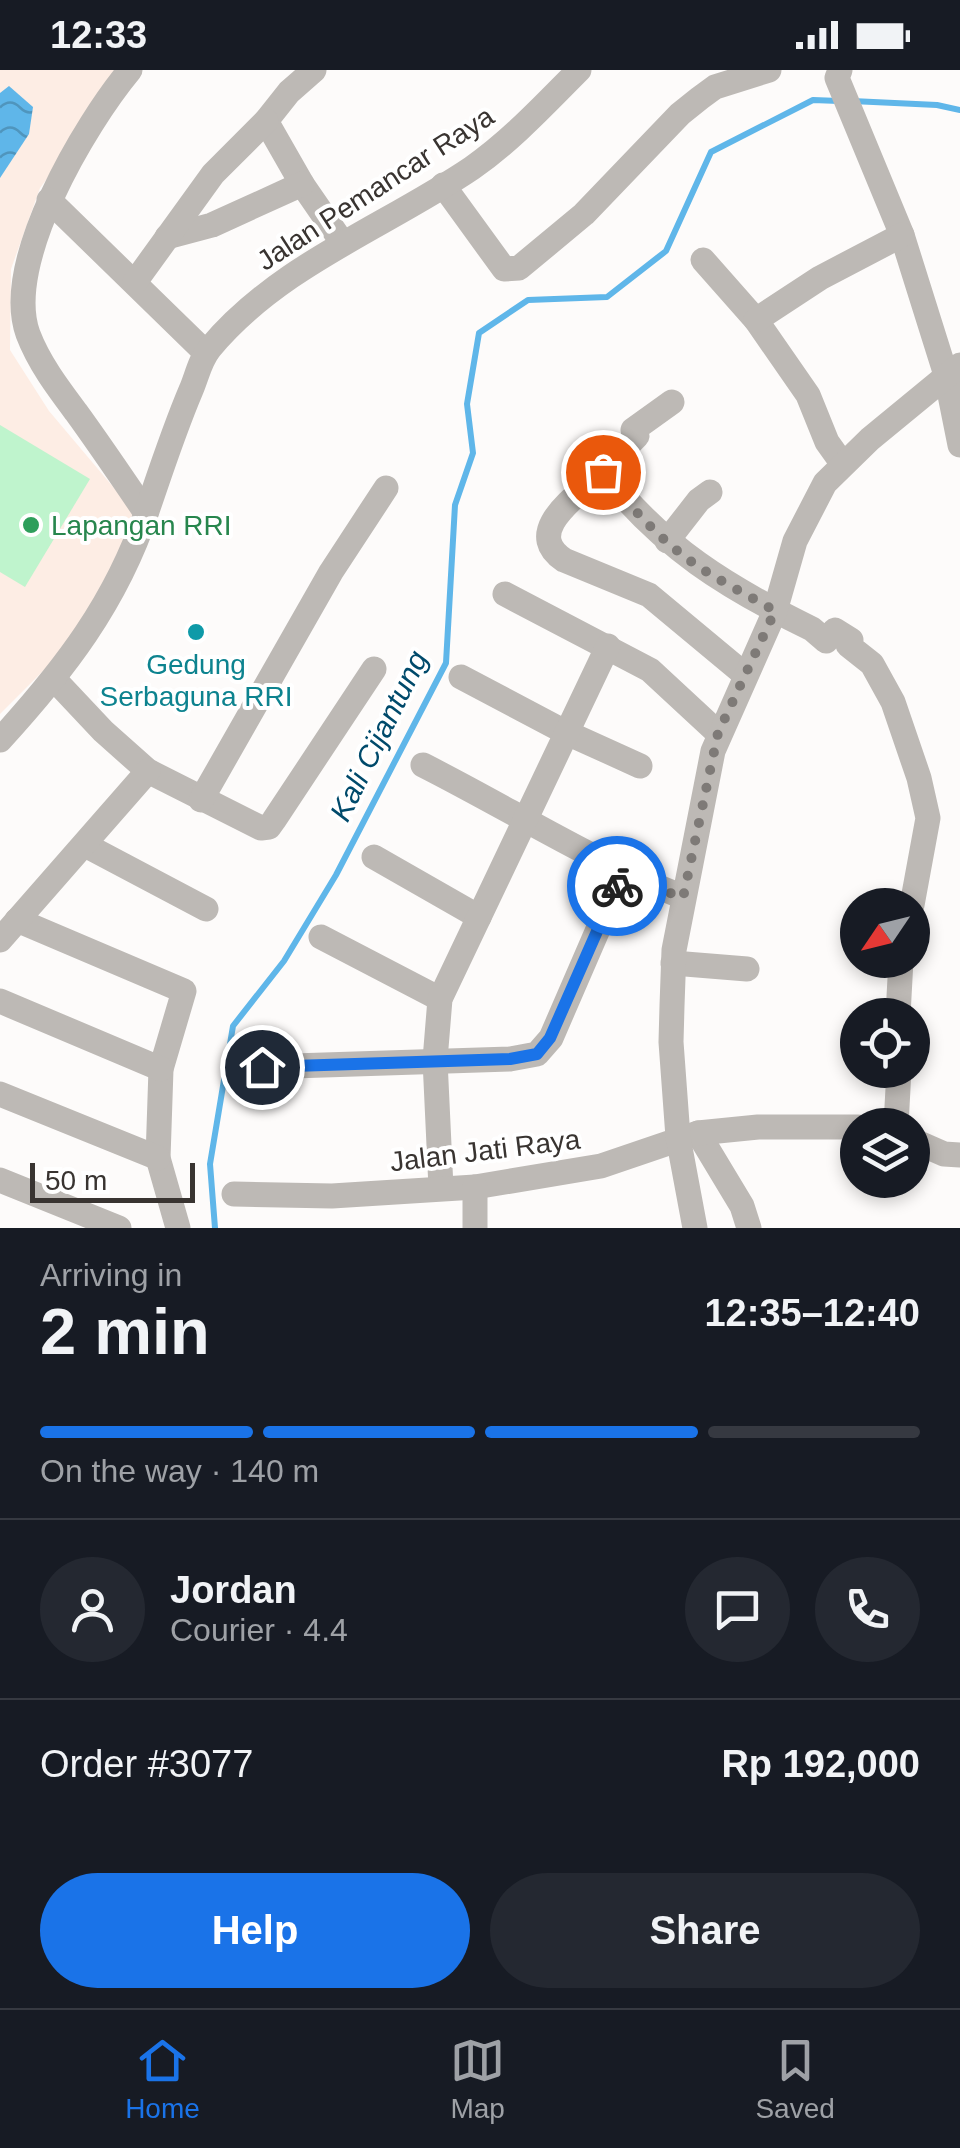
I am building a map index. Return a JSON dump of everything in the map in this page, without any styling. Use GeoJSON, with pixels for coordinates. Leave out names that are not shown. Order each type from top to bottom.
{"type":"FeatureCollection","features":[{"type":"Feature","properties":{"kind":"street"},"geometry":{"type":"LineString","coordinates":[[130,70],[49,200],[32,246],[24,287],[27,332],[56,386],[146,513]]}},
{"type":"Feature","properties":{"kind":"street"},"geometry":{"type":"LineString","coordinates":[[135,282],[212,174],[314,70]]}},
{"type":"Feature","properties":{"kind":"street","name":"Jalan Pemancar Raya"},"geometry":{"type":"LineString","coordinates":[[0,740],[54,680],[109,601],[206,353],[256,304],[342,242],[444,185],[496,150],[579,70]]}},
{"type":"Feature","properties":{"kind":"street"},"geometry":{"type":"LineString","coordinates":[[444,185],[504,269],[519,268],[584,214],[700,98],[715,87],[770,70]]}},
{"type":"Feature","properties":{"kind":"street"},"geometry":{"type":"LineString","coordinates":[[846,93],[953,370],[960,445]]}},
{"type":"Feature","properties":{"kind":"street"},"geometry":{"type":"LineString","coordinates":[[266,121],[302,184],[342,242]]}},
{"type":"Feature","properties":{"kind":"street"},"geometry":{"type":"LineString","coordinates":[[167,237],[212,225],[302,184]]}},
{"type":"Feature","properties":{"kind":"street"},"geometry":{"type":"LineString","coordinates":[[49,200],[206,353]]}},
{"type":"Feature","properties":{"kind":"street"},"geometry":{"type":"LineString","coordinates":[[756,320],[820,278],[902,234]]}},
{"type":"Feature","properties":{"kind":"street"},"geometry":{"type":"LineString","coordinates":[[704,260],[756,320],[808,396],[827,442],[842,463]]}},
{"type":"Feature","properties":{"kind":"street"},"geometry":{"type":"LineString","coordinates":[[695,1228],[688,1135],[670,1042],[674,963],[683,898],[718,733],[775,611],[786,567],[809,508],[824,483],[842,463],[953,370]]}},
{"type":"Feature","properties":{"kind":"street"},"geometry":{"type":"LineString","coordinates":[[672,402],[632,430],[637,436],[553,519],[548,530],[554,554],[650,595],[744,674]]}},
{"type":"Feature","properties":{"kind":"street"},"geometry":{"type":"LineString","coordinates":[[603,472],[667,541],[700,568],[812,629],[826,641],[834,630],[851,640],[848,645],[872,664],[892,702],[919,778],[928,818],[915,888]]}},
{"type":"Feature","properties":{"kind":"street"},"geometry":{"type":"LineString","coordinates":[[200,800],[330,572],[386,488]]}},
{"type":"Feature","properties":{"kind":"street"},"geometry":{"type":"LineString","coordinates":[[667,541],[698,500],[710,492]]}},
{"type":"Feature","properties":{"kind":"street"},"geometry":{"type":"LineString","coordinates":[[505,594],[650,670],[718,733]]}},
{"type":"Feature","properties":{"kind":"street"},"geometry":{"type":"LineString","coordinates":[[441,1188],[435,1060],[440,999],[608,646]]}},
{"type":"Feature","properties":{"kind":"street"},"geometry":{"type":"LineString","coordinates":[[54,680],[148,771],[260,828],[269,827],[374,668]]}},
{"type":"Feature","properties":{"kind":"street"},"geometry":{"type":"LineString","coordinates":[[461,677],[564,732],[640,766]]}},
{"type":"Feature","properties":{"kind":"street"},"geometry":{"type":"LineString","coordinates":[[424,765],[527,818],[622,874],[683,898]]}},
{"type":"Feature","properties":{"kind":"street"},"geometry":{"type":"LineString","coordinates":[[148,771],[8,930],[184,991],[162,1069],[158,1158],[178,1228]]}},
{"type":"Feature","properties":{"kind":"street"},"geometry":{"type":"LineString","coordinates":[[86,845],[206,908]]}},
{"type":"Feature","properties":{"kind":"street"},"geometry":{"type":"LineString","coordinates":[[374,857],[479,916]]}},
{"type":"Feature","properties":{"kind":"street"},"geometry":{"type":"LineString","coordinates":[[262,1067],[529,1057],[542,1051],[622,874]]}},
{"type":"Feature","properties":{"kind":"street"},"geometry":{"type":"LineString","coordinates":[[321,937],[440,999]]}},
{"type":"Feature","properties":{"kind":"street"},"geometry":{"type":"LineString","coordinates":[[674,963],[748,969]]}},
{"type":"Feature","properties":{"kind":"street"},"geometry":{"type":"LineString","coordinates":[[0,1001],[162,1069]]}},
{"type":"Feature","properties":{"kind":"street"},"geometry":{"type":"LineString","coordinates":[[0,1094],[158,1158]]}},
{"type":"Feature","properties":{"kind":"street","name":"Jalan Jati Raya"},"geometry":{"type":"LineString","coordinates":[[234,1194],[332,1196],[475,1187],[600,1166],[688,1135],[758,1127],[840,1127]]}},
{"type":"Feature","properties":{"kind":"street"},"geometry":{"type":"LineString","coordinates":[[688,1135],[742,1206],[750,1228]]}},
{"type":"Feature","properties":{"kind":"street"},"geometry":{"type":"LineString","coordinates":[[930,1148],[944,1154],[960,1154]]}},
{"type":"Feature","properties":{"kind":"street"},"geometry":{"type":"LineString","coordinates":[[0,1180],[119,1228]]}},
{"type":"Feature","properties":{"kind":"street"},"geometry":{"type":"LineString","coordinates":[[474,1228],[475,1187]]}},
{"type":"Feature","properties":{"kind":"shaded area"},"geometry":{"type":"Polygon","coordinates":[[[0,70],[128,70],[40,188],[11,269],[10,350],[49,411],[141,520],[123,574],[46,668],[0,714],[0,70]]]}},
{"type":"Feature","properties":{"kind":"green space","name":"Lapangan RRI"},"geometry":{"type":"Polygon","coordinates":[[[0,425],[90,479],[25,587],[0,572],[0,425]]]}},
{"type":"Feature","properties":{"kind":"water"},"geometry":{"type":"Polygon","coordinates":[[[9,86],[33,107],[29,134],[0,178],[0,93],[9,86]]]}},
{"type":"Feature","properties":{"kind":"waterway","name":"Kali Cijantung"},"geometry":{"type":"LineString","coordinates":[[215,1228],[210,1164],[233,1026],[284,961],[336,875],[446,663],[455,505],[473,453],[467,404],[479,333],[528,300],[607,297],[666,251],[711,152],[813,100],[839,101]]}},
{"type":"Feature","properties":{"kind":"waterway","name":"Kali Cijantung"},"geometry":{"type":"LineString","coordinates":[[852,101],[937,105],[960,110]]}},
{"type":"Feature","properties":{"kind":"way so far"},"geometry":{"type":"LineString","coordinates":[[603,472],[628,503],[676,549],[700,568],[775,611],[718,733],[683,898],[622,874],[617,886]]}},
{"type":"Feature","properties":{"kind":"place","name":"Lapangan RRI"},"geometry":{"type":"Point","coordinates":[31,525]}},
{"type":"Feature","properties":{"kind":"place","name":"Gedung Serbaguna RRI"},"geometry":{"type":"Point","coordinates":[196,632]}},
{"type":"Feature","properties":{"kind":"route"},"geometry":{"type":"LineString","coordinates":[[262,1067],[510,1059],[537,1054],[550,1038],[617,886]]}}]}
